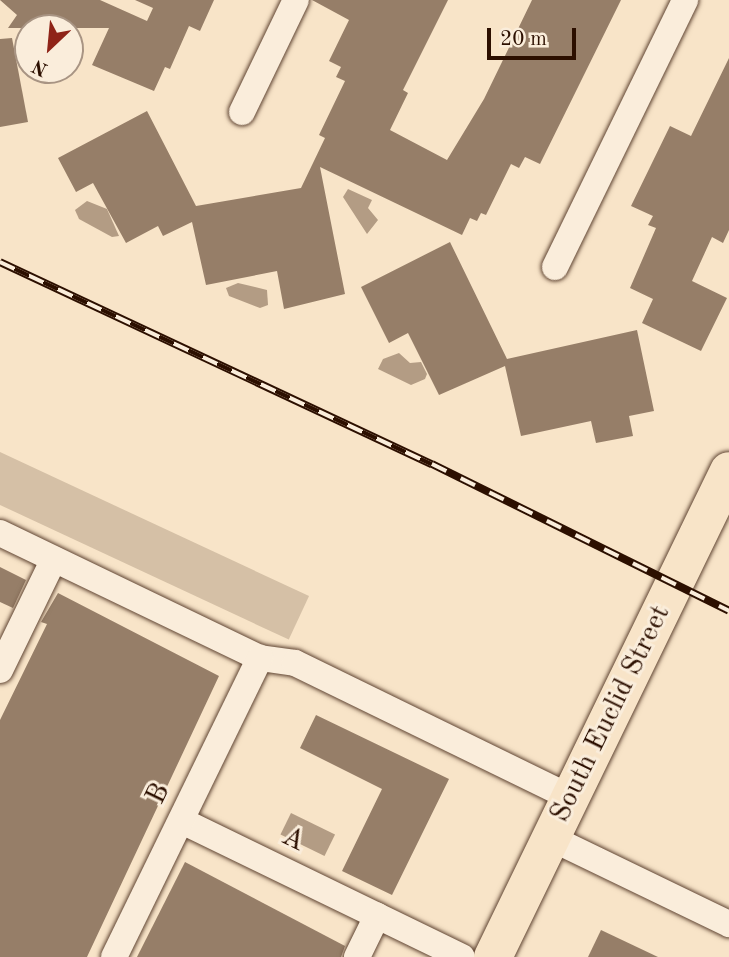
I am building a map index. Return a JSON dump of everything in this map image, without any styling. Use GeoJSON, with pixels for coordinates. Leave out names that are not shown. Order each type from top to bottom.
{"type":"FeatureCollection","features":[{"type":"Feature","properties":{"kind":"main road","name":"South Euclid Street"},"geometry":{"type":"LineString","coordinates":[[493,957],[729,471]]}},
{"type":"Feature","properties":{"kind":"street"},"geometry":{"type":"LineString","coordinates":[[242,112],[296,0]]}},
{"type":"Feature","properties":{"kind":"street"},"geometry":{"type":"LineString","coordinates":[[555,267],[685,0]]}},
{"type":"Feature","properties":{"kind":"street"},"geometry":{"type":"LineString","coordinates":[[0,533],[260,658],[295,663],[570,797]]}},
{"type":"Feature","properties":{"kind":"street"},"geometry":{"type":"LineString","coordinates":[[0,670],[54,559]]}},
{"type":"Feature","properties":{"kind":"street","name":"B"},"geometry":{"type":"LineString","coordinates":[[114,957],[260,658]]}},
{"type":"Feature","properties":{"kind":"street","name":"A"},"geometry":{"type":"LineString","coordinates":[[181,821],[462,957]]}},
{"type":"Feature","properties":{"kind":"street"},"geometry":{"type":"LineString","coordinates":[[551,838],[729,924]]}},
{"type":"Feature","properties":{"kind":"street"},"geometry":{"type":"LineString","coordinates":[[356,957],[377,916]]}},
{"type":"Feature","properties":{"kind":"shaded area"},"geometry":{"type":"Polygon","coordinates":[[[348,189],[372,200],[368,208],[378,220],[367,234],[343,197],[348,189]]]}},
{"type":"Feature","properties":{"kind":"shaded area"},"geometry":{"type":"Polygon","coordinates":[[[87,201],[107,209],[119,236],[112,237],[79,219],[75,210],[87,201]]]}},
{"type":"Feature","properties":{"kind":"shaded area"},"geometry":{"type":"Polygon","coordinates":[[[238,283],[267,290],[268,305],[260,308],[229,296],[226,288],[238,283]]]}},
{"type":"Feature","properties":{"kind":"shaded area"},"geometry":{"type":"Polygon","coordinates":[[[399,353],[410,363],[421,362],[427,374],[425,379],[411,385],[378,369],[383,359],[399,353]]]}},
{"type":"Feature","properties":{"kind":"shaded area"},"geometry":{"type":"Polygon","coordinates":[[[0,452],[309,596],[289,640],[0,505],[0,452]]]}},
{"type":"Feature","properties":{"kind":"shaded area"},"geometry":{"type":"Polygon","coordinates":[[[291,813],[335,834],[325,856],[280,835],[291,813]]]}},
{"type":"Feature","properties":{"kind":"building"},"geometry":{"type":"Polygon","coordinates":[[[0,0],[100,0],[147,21],[153,8],[135,0],[214,0],[200,31],[189,26],[170,69],[165,67],[154,91],[92,65],[109,28],[84,28],[84,14],[16,14],[0,0]]]}},
{"type":"Feature","properties":{"kind":"building"},"geometry":{"type":"Polygon","coordinates":[[[312,0],[448,0],[403,90],[408,93],[390,130],[447,160],[484,99],[532,0],[621,0],[540,164],[525,157],[519,168],[511,164],[486,215],[481,213],[477,221],[470,218],[462,235],[320,167],[345,294],[284,309],[277,271],[206,285],[192,222],[163,236],[158,226],[126,243],[93,183],[76,192],[58,158],[147,111],[196,206],[301,188],[325,138],[319,135],[345,81],[336,77],[341,67],[329,61],[349,20],[312,0]]]}},
{"type":"Feature","properties":{"kind":"building"},"geometry":{"type":"Polygon","coordinates":[[[12,38],[14,84],[21,84],[28,122],[0,127],[0,39],[12,38]]]}},
{"type":"Feature","properties":{"kind":"building"},"geometry":{"type":"Polygon","coordinates":[[[729,58],[729,230],[723,243],[712,237],[692,281],[727,298],[701,351],[642,323],[653,299],[630,288],[656,228],[648,225],[653,216],[631,206],[670,126],[691,136],[729,58]]]}},
{"type":"Feature","properties":{"kind":"building"},"geometry":{"type":"Polygon","coordinates":[[[450,242],[507,359],[637,330],[654,411],[629,416],[633,436],[596,443],[591,421],[521,436],[505,366],[439,395],[408,333],[389,343],[361,287],[450,242]]]}},
{"type":"Feature","properties":{"kind":"building"},"geometry":{"type":"Polygon","coordinates":[[[0,567],[26,580],[13,608],[0,602],[0,567]]]}},
{"type":"Feature","properties":{"kind":"building"},"geometry":{"type":"Polygon","coordinates":[[[58,593],[219,676],[87,957],[0,957],[0,720],[47,624],[41,622],[58,593]]]}},
{"type":"Feature","properties":{"kind":"building"},"geometry":{"type":"Polygon","coordinates":[[[316,715],[449,779],[392,895],[342,871],[382,789],[300,748],[316,715]]]}},
{"type":"Feature","properties":{"kind":"building"},"geometry":{"type":"Polygon","coordinates":[[[185,862],[345,946],[341,957],[137,957],[185,862]]]}},
{"type":"Feature","properties":{"kind":"building"},"geometry":{"type":"Polygon","coordinates":[[[601,930],[658,957],[588,957],[601,930]]]}},
{"type":"Feature","properties":{"kind":"railway"},"geometry":{"type":"LineString","coordinates":[[0,262],[432,464],[729,611]]}}]}
